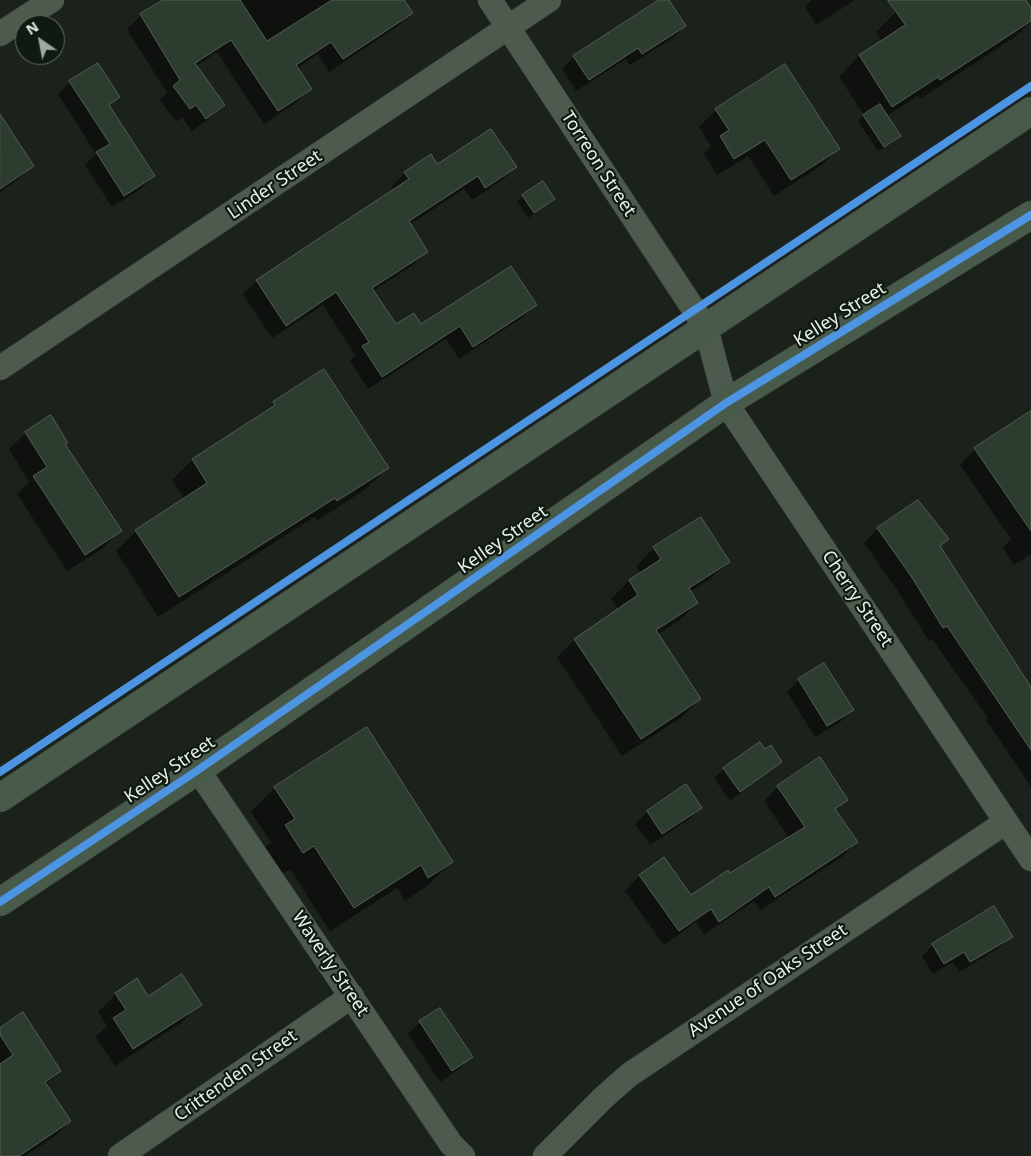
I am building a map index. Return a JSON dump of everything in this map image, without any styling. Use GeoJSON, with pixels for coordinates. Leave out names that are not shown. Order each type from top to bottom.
{"type":"FeatureCollection","features":[{"type":"Feature","properties":{"kind":"main road"},"geometry":{"type":"LineString","coordinates":[[0,798],[1031,111]]}},
{"type":"Feature","properties":{"kind":"main road","name":"Kelley Street"},"geometry":{"type":"LineString","coordinates":[[0,902],[198,770],[726,403],[1028,224]]}},
{"type":"Feature","properties":{"kind":"street"},"geometry":{"type":"LineString","coordinates":[[0,34],[52,0]]}},
{"type":"Feature","properties":{"kind":"street","name":"Torreon Street"},"geometry":{"type":"LineString","coordinates":[[490,0],[706,328]]}},
{"type":"Feature","properties":{"kind":"street","name":"Linder Street"},"geometry":{"type":"LineString","coordinates":[[0,368],[549,0]]}},
{"type":"Feature","properties":{"kind":"street","name":"Cherry Street"},"geometry":{"type":"LineString","coordinates":[[706,328],[726,403],[1031,859]]}},
{"type":"Feature","properties":{"kind":"street","name":"Waverly Street"},"geometry":{"type":"LineString","coordinates":[[198,770],[451,1144],[463,1156]]}},
{"type":"Feature","properties":{"kind":"street","name":"Avenue of Oaks Street"},"geometry":{"type":"LineString","coordinates":[[545,1156],[603,1098],[636,1070],[1006,822]]}},
{"type":"Feature","properties":{"kind":"street","name":"Crittenden Street"},"geometry":{"type":"LineString","coordinates":[[120,1156],[352,996]]}},
{"type":"Feature","properties":{"kind":"building"},"geometry":{"type":"Polygon","coordinates":[[[163,0],[240,0],[267,41],[332,0],[404,0],[413,13],[343,59],[331,42],[296,65],[312,89],[278,111],[231,40],[195,63],[225,105],[206,119],[196,105],[190,109],[173,86],[180,80],[140,14],[163,0]]]}},
{"type":"Feature","properties":{"kind":"building"},"geometry":{"type":"Polygon","coordinates":[[[659,0],[669,0],[686,26],[642,54],[638,48],[589,80],[573,56],[659,0]]]}},
{"type":"Feature","properties":{"kind":"building"},"geometry":{"type":"Polygon","coordinates":[[[888,0],[1026,0],[1031,8],[1031,21],[940,80],[938,77],[892,107],[859,55],[905,25],[888,0]]]}},
{"type":"Feature","properties":{"kind":"building"},"geometry":{"type":"Polygon","coordinates":[[[98,63],[120,97],[109,105],[155,176],[124,196],[96,152],[110,144],[69,81],[98,63]]]}},
{"type":"Feature","properties":{"kind":"building"},"geometry":{"type":"Polygon","coordinates":[[[785,64],[840,149],[791,180],[765,140],[734,159],[720,136],[729,130],[715,109],[785,64]]]}},
{"type":"Feature","properties":{"kind":"building"},"geometry":{"type":"Polygon","coordinates":[[[880,104],[901,136],[884,147],[863,115],[880,104]]]}},
{"type":"Feature","properties":{"kind":"building"},"geometry":{"type":"Polygon","coordinates":[[[0,114],[34,166],[0,189],[0,114]]]}},
{"type":"Feature","properties":{"kind":"building"},"geometry":{"type":"Polygon","coordinates":[[[491,129],[517,167],[485,188],[478,176],[409,221],[428,252],[372,288],[396,324],[414,313],[421,324],[511,266],[537,305],[473,347],[460,326],[382,377],[362,346],[369,342],[336,292],[286,326],[256,280],[409,179],[404,172],[431,154],[437,164],[491,129]]]}},
{"type":"Feature","properties":{"kind":"building"},"geometry":{"type":"Polygon","coordinates":[[[543,181],[555,199],[534,213],[522,195],[543,181]]]}},
{"type":"Feature","properties":{"kind":"building"},"geometry":{"type":"Polygon","coordinates":[[[324,369],[389,468],[337,501],[335,498],[179,597],[135,530],[207,483],[192,459],[275,405],[273,402],[324,369]]]}},
{"type":"Feature","properties":{"kind":"building"},"geometry":{"type":"Polygon","coordinates":[[[1031,411],[1031,531],[974,448],[1031,411]]]}},
{"type":"Feature","properties":{"kind":"building"},"geometry":{"type":"Polygon","coordinates":[[[51,415],[68,443],[65,444],[122,531],[85,555],[33,476],[47,467],[25,432],[51,415]]]}},
{"type":"Feature","properties":{"kind":"building"},"geometry":{"type":"Polygon","coordinates":[[[918,500],[949,539],[940,546],[1031,687],[1031,750],[947,626],[943,628],[911,576],[877,528],[918,500]]]}},
{"type":"Feature","properties":{"kind":"building"},"geometry":{"type":"Polygon","coordinates":[[[701,517],[730,562],[689,588],[698,603],[656,630],[701,699],[641,739],[574,639],[638,595],[629,580],[661,559],[653,547],[701,517]]]}},
{"type":"Feature","properties":{"kind":"building"},"geometry":{"type":"Polygon","coordinates":[[[824,663],[854,710],[827,726],[798,679],[824,663]]]}},
{"type":"Feature","properties":{"kind":"building"},"geometry":{"type":"Polygon","coordinates":[[[367,727],[453,862],[428,878],[421,865],[354,908],[314,846],[303,853],[285,825],[295,819],[274,787],[367,727]]]}},
{"type":"Feature","properties":{"kind":"building"},"geometry":{"type":"Polygon","coordinates":[[[760,742],[765,749],[771,745],[782,762],[740,792],[723,768],[760,742]]]}},
{"type":"Feature","properties":{"kind":"building"},"geometry":{"type":"Polygon","coordinates":[[[820,757],[848,800],[835,809],[858,842],[775,897],[769,887],[719,922],[711,909],[679,931],[639,875],[664,857],[691,895],[728,870],[730,873],[805,827],[777,786],[820,757]]]}},
{"type":"Feature","properties":{"kind":"building"},"geometry":{"type":"Polygon","coordinates":[[[686,784],[702,808],[662,834],[647,811],[686,784]]]}},
{"type":"Feature","properties":{"kind":"building"},"geometry":{"type":"Polygon","coordinates":[[[994,906],[1013,937],[970,962],[964,952],[944,964],[932,944],[994,906]]]}},
{"type":"Feature","properties":{"kind":"building"},"geometry":{"type":"Polygon","coordinates":[[[182,974],[202,1005],[133,1049],[113,1018],[126,1010],[115,993],[137,978],[148,996],[182,974]]]}},
{"type":"Feature","properties":{"kind":"building"},"geometry":{"type":"Polygon","coordinates":[[[440,1008],[473,1057],[452,1071],[419,1021],[440,1008]]]}},
{"type":"Feature","properties":{"kind":"building"},"geometry":{"type":"Polygon","coordinates":[[[23,1012],[61,1071],[45,1082],[71,1121],[19,1156],[0,1156],[0,1064],[13,1055],[0,1035],[0,1028],[23,1012]]]}},
{"type":"Feature","properties":{"kind":"cycle path"},"geometry":{"type":"LineString","coordinates":[[0,772],[1031,86]]}},
{"type":"Feature","properties":{"kind":"cycle path"},"geometry":{"type":"LineString","coordinates":[[0,902],[198,770],[726,403],[1031,215]]}}]}
